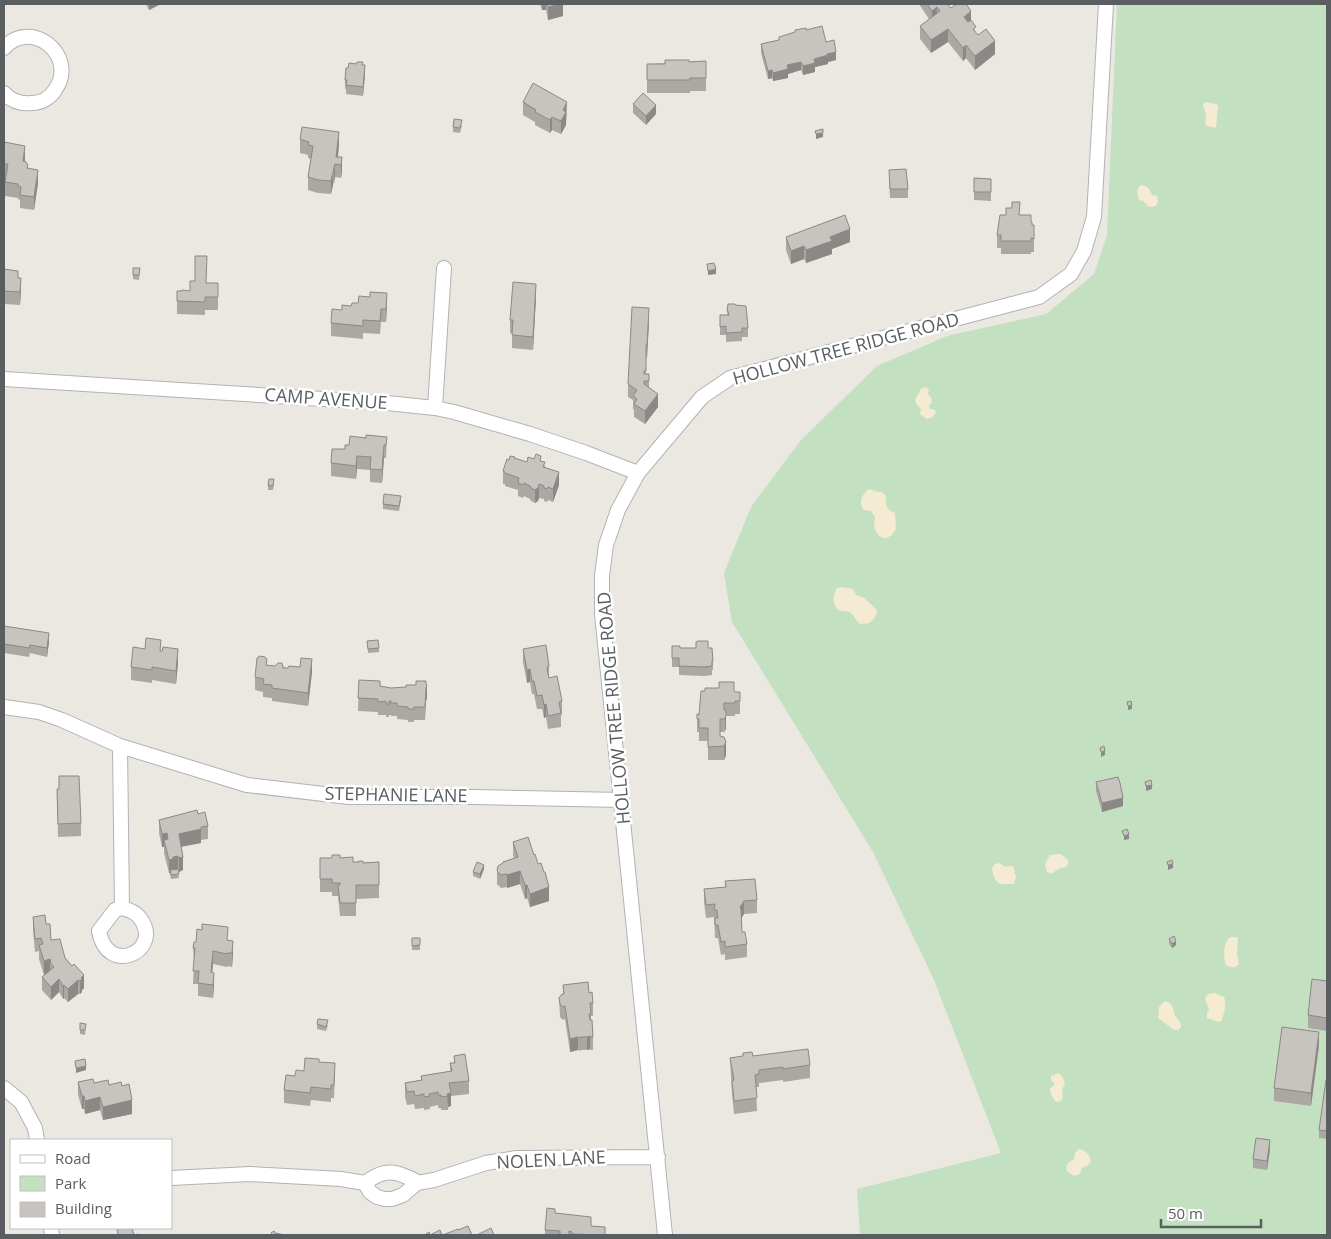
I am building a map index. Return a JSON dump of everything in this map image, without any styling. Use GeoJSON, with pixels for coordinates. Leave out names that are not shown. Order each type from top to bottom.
{"type":"FeatureCollection","features":[{"type":"Feature","properties":{"kind":"street","name":"HOLLOW TREE RIDGE ROAD"},"geometry":{"type":"LineString","coordinates":[[665,1235],[602,614],[602,576],[606,546],[618,510],[638,473],[702,397],[730,378],[1039,298],[1071,274],[1084,251],[1094,216],[1106,4]]}},
{"type":"Feature","properties":{"kind":"street"},"geometry":{"type":"LineString","coordinates":[[4,45],[24,37],[35,37],[44,41],[52,47],[58,56],[62,65],[62,75],[53,93],[45,100],[25,104],[15,101],[4,93]]}},
{"type":"Feature","properties":{"kind":"street"},"geometry":{"type":"LineString","coordinates":[[435,408],[444,268]]}},
{"type":"Feature","properties":{"kind":"street","name":"CAMP AVENUE"},"geometry":{"type":"LineString","coordinates":[[4,379],[387,403],[435,408],[530,434],[638,473]]}},
{"type":"Feature","properties":{"kind":"street","name":"STEPHANIE LANE"},"geometry":{"type":"LineString","coordinates":[[4,707],[39,712],[62,720],[120,746],[247,786],[349,798],[475,797],[622,800]]}},
{"type":"Feature","properties":{"kind":"street"},"geometry":{"type":"LineString","coordinates":[[120,746],[122,908]]}},
{"type":"Feature","properties":{"kind":"street"},"geometry":{"type":"LineString","coordinates":[[4,1088],[21,1102],[35,1128],[37,1139]]}},
{"type":"Feature","properties":{"kind":"street","name":"NOLEN LANE"},"geometry":{"type":"LineString","coordinates":[[365,1183],[370,1192],[378,1197],[392,1199],[403,1195],[417,1183],[434,1180],[486,1163],[517,1158],[658,1157]]}},
{"type":"Feature","properties":{"kind":"street"},"geometry":{"type":"LineString","coordinates":[[172,1178],[250,1174],[341,1179],[365,1183],[378,1175],[392,1172],[414,1179],[417,1183]]}},
{"type":"Feature","properties":{"kind":"green space"},"geometry":{"type":"Polygon","coordinates":[[[1117,4],[1327,4],[1327,1235],[860,1235],[857,1189],[1001,1153],[934,980],[873,852],[732,622],[724,573],[751,507],[801,440],[877,366],[947,336],[1046,314],[1094,274],[1107,235],[1117,4]]]}},
{"type":"Feature","properties":{"kind":"sand"},"geometry":{"type":"Polygon","coordinates":[[[1205,102],[1218,106],[1216,128],[1207,126],[1205,123],[1206,114],[1203,105],[1205,102]]]}},
{"type":"Feature","properties":{"kind":"sand"},"geometry":{"type":"Polygon","coordinates":[[[1141,185],[1148,188],[1152,195],[1157,196],[1156,206],[1149,207],[1139,200],[1137,192],[1141,185]]]}},
{"type":"Feature","properties":{"kind":"sand"},"geometry":{"type":"Polygon","coordinates":[[[926,387],[929,390],[928,394],[932,402],[929,405],[930,409],[934,409],[936,413],[927,419],[920,414],[921,409],[915,400],[921,389],[926,387]]]}},
{"type":"Feature","properties":{"kind":"sand"},"geometry":{"type":"Polygon","coordinates":[[[869,489],[882,492],[886,496],[888,508],[895,513],[896,529],[887,538],[878,535],[874,526],[874,515],[871,511],[864,510],[862,507],[864,493],[869,489]]]}},
{"type":"Feature","properties":{"kind":"sand"},"geometry":{"type":"Polygon","coordinates":[[[837,588],[853,589],[856,595],[864,598],[876,609],[877,612],[874,619],[869,623],[860,624],[847,611],[837,609],[834,603],[834,596],[837,588]]]}},
{"type":"Feature","properties":{"kind":"sand"},"geometry":{"type":"Polygon","coordinates":[[[1059,854],[1068,860],[1068,865],[1052,873],[1047,872],[1045,864],[1050,855],[1059,854]]]}},
{"type":"Feature","properties":{"kind":"sand"},"geometry":{"type":"Polygon","coordinates":[[[1000,863],[1005,867],[1013,866],[1016,877],[1014,884],[1000,884],[995,879],[992,868],[995,864],[1000,863]]]}},
{"type":"Feature","properties":{"kind":"sand"},"geometry":{"type":"Polygon","coordinates":[[[1230,937],[1238,938],[1237,953],[1239,964],[1233,967],[1226,965],[1224,958],[1225,946],[1230,937]]]}},
{"type":"Feature","properties":{"kind":"sand"},"geometry":{"type":"Polygon","coordinates":[[[1215,993],[1224,997],[1225,1000],[1224,1014],[1219,1022],[1207,1018],[1209,1010],[1205,998],[1208,994],[1215,993]]]}},
{"type":"Feature","properties":{"kind":"sand"},"geometry":{"type":"Polygon","coordinates":[[[1165,1001],[1172,1006],[1181,1024],[1178,1030],[1174,1030],[1158,1018],[1159,1007],[1165,1001]]]}},
{"type":"Feature","properties":{"kind":"sand"},"geometry":{"type":"Polygon","coordinates":[[[1058,1073],[1062,1076],[1065,1083],[1062,1090],[1063,1097],[1061,1101],[1057,1102],[1054,1100],[1050,1089],[1054,1085],[1051,1076],[1058,1073]]]}},
{"type":"Feature","properties":{"kind":"sand"},"geometry":{"type":"Polygon","coordinates":[[[1079,1149],[1087,1153],[1091,1162],[1082,1168],[1080,1174],[1074,1176],[1067,1171],[1067,1166],[1074,1159],[1075,1153],[1079,1149]]]}},
{"type":"Feature","properties":{"kind":"building"},"geometry":{"type":"Polygon","coordinates":[[[547,4],[561,4],[548,7],[547,4]]]}},
{"type":"Feature","properties":{"kind":"building"},"geometry":{"type":"Polygon","coordinates":[[[927,4],[947,4],[951,8],[957,4],[966,4],[971,11],[964,17],[968,22],[971,20],[976,27],[973,29],[978,35],[986,29],[995,41],[975,56],[966,45],[963,48],[948,29],[931,40],[920,26],[940,11],[937,7],[932,11],[927,4]]]}},
{"type":"Feature","properties":{"kind":"building"},"geometry":{"type":"Polygon","coordinates":[[[822,26],[826,42],[834,40],[836,52],[814,59],[815,63],[803,66],[801,62],[787,65],[788,69],[773,73],[772,70],[768,71],[761,44],[779,40],[779,37],[795,32],[795,30],[806,28],[806,30],[822,26]]]}},
{"type":"Feature","properties":{"kind":"building"},"geometry":{"type":"Polygon","coordinates":[[[665,60],[706,61],[706,78],[647,80],[647,64],[665,64],[665,60]]]}},
{"type":"Feature","properties":{"kind":"building"},"geometry":{"type":"Polygon","coordinates":[[[357,62],[363,62],[362,65],[365,65],[363,87],[346,85],[346,68],[348,68],[349,63],[356,64],[357,62]]]}},
{"type":"Feature","properties":{"kind":"building"},"geometry":{"type":"Polygon","coordinates":[[[533,83],[567,102],[563,110],[566,112],[561,121],[552,117],[550,120],[535,112],[536,110],[523,102],[533,83]]]}},
{"type":"Feature","properties":{"kind":"building"},"geometry":{"type":"Polygon","coordinates":[[[643,93],[656,105],[646,116],[633,104],[643,93]]]}},
{"type":"Feature","properties":{"kind":"building"},"geometry":{"type":"Polygon","coordinates":[[[454,119],[462,120],[460,128],[453,127],[454,119]]]}},
{"type":"Feature","properties":{"kind":"building"},"geometry":{"type":"Polygon","coordinates":[[[302,127],[339,132],[336,157],[342,157],[341,165],[335,164],[331,181],[308,177],[313,146],[308,145],[309,142],[300,139],[302,127]]]}},
{"type":"Feature","properties":{"kind":"building"},"geometry":{"type":"Polygon","coordinates":[[[823,129],[823,133],[816,134],[815,131],[823,129]]]}},
{"type":"Feature","properties":{"kind":"building"},"geometry":{"type":"Polygon","coordinates":[[[4,142],[25,146],[23,161],[28,165],[27,168],[38,170],[34,197],[20,195],[21,187],[18,184],[5,182],[8,164],[4,164],[4,142]]]}},
{"type":"Feature","properties":{"kind":"building"},"geometry":{"type":"Polygon","coordinates":[[[906,169],[908,189],[890,189],[889,170],[906,169]]]}},
{"type":"Feature","properties":{"kind":"building"},"geometry":{"type":"Polygon","coordinates":[[[974,178],[991,179],[991,192],[974,192],[974,178]]]}},
{"type":"Feature","properties":{"kind":"building"},"geometry":{"type":"Polygon","coordinates":[[[1012,202],[1020,202],[1019,215],[1031,215],[1031,222],[1034,225],[1034,239],[1031,238],[1031,241],[1001,241],[1001,235],[997,235],[1000,215],[1006,215],[1006,208],[1012,208],[1012,202]]]}},
{"type":"Feature","properties":{"kind":"building"},"geometry":{"type":"Polygon","coordinates":[[[845,215],[850,229],[830,237],[832,241],[806,250],[804,246],[791,251],[786,237],[845,215]]]}},
{"type":"Feature","properties":{"kind":"building"},"geometry":{"type":"Polygon","coordinates":[[[195,256],[207,256],[206,283],[218,283],[218,297],[205,297],[205,302],[177,301],[177,291],[190,291],[190,281],[195,281],[195,256]]]}},
{"type":"Feature","properties":{"kind":"building"},"geometry":{"type":"Polygon","coordinates":[[[714,263],[716,269],[708,271],[707,264],[714,263]]]}},
{"type":"Feature","properties":{"kind":"building"},"geometry":{"type":"Polygon","coordinates":[[[133,268],[140,268],[139,275],[133,275],[133,268]]]}},
{"type":"Feature","properties":{"kind":"building"},"geometry":{"type":"Polygon","coordinates":[[[4,269],[18,271],[18,278],[21,278],[20,292],[4,291],[4,269]]]}},
{"type":"Feature","properties":{"kind":"building"},"geometry":{"type":"Polygon","coordinates":[[[513,282],[536,284],[533,337],[512,335],[513,320],[510,320],[513,282]]]}},
{"type":"Feature","properties":{"kind":"building"},"geometry":{"type":"Polygon","coordinates":[[[370,292],[387,293],[386,309],[381,309],[380,321],[363,320],[363,326],[331,323],[332,309],[342,310],[342,305],[351,306],[352,303],[358,303],[359,296],[370,297],[370,292]]]}},
{"type":"Feature","properties":{"kind":"building"},"geometry":{"type":"Polygon","coordinates":[[[728,304],[746,306],[748,328],[742,328],[742,332],[726,333],[726,326],[720,327],[720,315],[729,315],[727,311],[728,304]]]}},
{"type":"Feature","properties":{"kind":"building"},"geometry":{"type":"Polygon","coordinates":[[[632,307],[649,308],[646,371],[644,371],[644,374],[649,374],[649,381],[644,381],[644,384],[658,394],[645,411],[634,404],[637,399],[633,396],[637,390],[628,384],[632,307]]]}},
{"type":"Feature","properties":{"kind":"building"},"geometry":{"type":"Polygon","coordinates":[[[366,435],[387,437],[386,445],[384,445],[382,470],[370,469],[371,457],[357,456],[356,466],[331,463],[332,449],[345,449],[345,445],[349,445],[350,436],[366,438],[366,435]]]}},
{"type":"Feature","properties":{"kind":"building"},"geometry":{"type":"Polygon","coordinates":[[[536,454],[541,456],[540,461],[545,462],[543,467],[559,472],[553,489],[544,488],[544,486],[539,484],[535,490],[524,483],[523,485],[518,483],[519,478],[503,471],[510,456],[527,462],[528,457],[534,459],[536,454]]]}},
{"type":"Feature","properties":{"kind":"building"},"geometry":{"type":"Polygon","coordinates":[[[269,479],[274,479],[273,486],[268,485],[269,479]]]}},
{"type":"Feature","properties":{"kind":"building"},"geometry":{"type":"Polygon","coordinates":[[[384,494],[401,496],[399,506],[383,504],[384,494]]]}},
{"type":"Feature","properties":{"kind":"building"},"geometry":{"type":"Polygon","coordinates":[[[4,626],[49,633],[47,648],[30,645],[29,648],[4,644],[4,626]]]}},
{"type":"Feature","properties":{"kind":"building"},"geometry":{"type":"Polygon","coordinates":[[[146,638],[161,640],[160,651],[162,651],[163,647],[178,649],[176,671],[152,667],[152,670],[131,667],[133,647],[145,649],[146,638]]]}},
{"type":"Feature","properties":{"kind":"building"},"geometry":{"type":"Polygon","coordinates":[[[378,640],[379,648],[368,649],[367,641],[378,640]]]}},
{"type":"Feature","properties":{"kind":"building"},"geometry":{"type":"Polygon","coordinates":[[[708,641],[708,648],[712,648],[712,666],[679,666],[679,658],[672,658],[672,646],[696,648],[696,642],[708,641]]]}},
{"type":"Feature","properties":{"kind":"building"},"geometry":{"type":"Polygon","coordinates":[[[546,645],[549,678],[557,676],[562,701],[559,702],[561,713],[548,716],[542,695],[537,696],[530,669],[527,670],[523,649],[546,645]]]}},
{"type":"Feature","properties":{"kind":"building"},"geometry":{"type":"Polygon","coordinates":[[[260,656],[267,659],[266,665],[275,666],[278,663],[282,663],[283,668],[288,668],[289,666],[300,667],[301,658],[312,659],[308,693],[272,688],[272,685],[263,684],[264,679],[255,677],[257,658],[260,656]]]}},
{"type":"Feature","properties":{"kind":"building"},"geometry":{"type":"Polygon","coordinates":[[[359,680],[380,681],[380,686],[391,688],[416,685],[416,681],[426,681],[425,707],[408,709],[408,707],[397,706],[397,703],[391,703],[391,701],[389,701],[389,704],[386,704],[386,701],[378,702],[378,699],[358,698],[359,680]]]}},
{"type":"Feature","properties":{"kind":"building"},"geometry":{"type":"Polygon","coordinates":[[[719,682],[734,682],[735,692],[740,692],[740,701],[724,703],[726,716],[725,719],[720,719],[720,736],[724,737],[726,742],[724,746],[708,747],[708,728],[699,728],[697,714],[699,715],[701,691],[705,691],[705,688],[719,688],[719,682]]]}},
{"type":"Feature","properties":{"kind":"building"},"geometry":{"type":"Polygon","coordinates":[[[1131,701],[1132,705],[1128,706],[1127,702],[1131,701]]]}},
{"type":"Feature","properties":{"kind":"building"},"geometry":{"type":"Polygon","coordinates":[[[1104,746],[1105,751],[1101,752],[1100,748],[1104,746]]]}},
{"type":"Feature","properties":{"kind":"building"},"geometry":{"type":"Polygon","coordinates":[[[59,776],[79,776],[81,823],[58,824],[57,789],[59,789],[59,776]]]}},
{"type":"Feature","properties":{"kind":"building"},"geometry":{"type":"Polygon","coordinates":[[[1118,777],[1123,798],[1102,803],[1096,782],[1118,777]]]}},
{"type":"Feature","properties":{"kind":"building"},"geometry":{"type":"Polygon","coordinates":[[[1151,780],[1152,785],[1146,786],[1145,782],[1151,780]]]}},
{"type":"Feature","properties":{"kind":"building"},"geometry":{"type":"Polygon","coordinates":[[[197,810],[198,814],[205,812],[208,826],[179,834],[183,857],[173,857],[173,859],[169,860],[164,840],[168,839],[167,833],[162,834],[159,820],[197,810]]]}},
{"type":"Feature","properties":{"kind":"building"},"geometry":{"type":"Polygon","coordinates":[[[1127,829],[1129,834],[1124,836],[1122,831],[1127,829]]]}},
{"type":"Feature","properties":{"kind":"building"},"geometry":{"type":"Polygon","coordinates":[[[528,837],[538,864],[541,863],[545,872],[549,887],[530,894],[520,871],[501,875],[497,871],[498,866],[503,862],[518,857],[513,842],[528,837]]]}},
{"type":"Feature","properties":{"kind":"building"},"geometry":{"type":"Polygon","coordinates":[[[332,855],[340,855],[340,858],[353,857],[353,862],[358,863],[359,861],[363,861],[363,863],[379,862],[379,885],[356,885],[356,903],[340,903],[338,885],[340,883],[332,883],[332,879],[320,879],[320,858],[332,858],[332,855]]]}},
{"type":"Feature","properties":{"kind":"building"},"geometry":{"type":"Polygon","coordinates":[[[1172,860],[1173,864],[1168,865],[1167,862],[1172,860]]]}},
{"type":"Feature","properties":{"kind":"building"},"geometry":{"type":"Polygon","coordinates":[[[477,862],[484,865],[480,874],[473,872],[477,862]]]}},
{"type":"Feature","properties":{"kind":"building"},"geometry":{"type":"Polygon","coordinates":[[[178,869],[179,874],[171,875],[170,870],[178,869]]]}},
{"type":"Feature","properties":{"kind":"building"},"geometry":{"type":"Polygon","coordinates":[[[755,879],[757,900],[744,901],[740,906],[742,932],[745,932],[747,944],[725,947],[725,941],[721,942],[718,925],[715,925],[715,918],[718,918],[717,910],[714,910],[715,904],[706,905],[704,889],[726,887],[725,881],[755,879]]]}},
{"type":"Feature","properties":{"kind":"building"},"geometry":{"type":"Polygon","coordinates":[[[45,915],[46,924],[50,924],[51,940],[60,939],[65,958],[72,966],[74,964],[84,975],[80,981],[78,980],[68,989],[63,986],[59,979],[51,987],[42,977],[54,967],[50,959],[44,961],[39,945],[43,944],[41,938],[35,939],[33,917],[45,915]]]}},
{"type":"Feature","properties":{"kind":"building"},"geometry":{"type":"Polygon","coordinates":[[[202,924],[228,927],[227,940],[233,941],[232,953],[227,954],[213,951],[211,972],[214,973],[213,985],[198,983],[199,971],[193,971],[194,942],[196,942],[197,929],[202,930],[202,924]]]}},
{"type":"Feature","properties":{"kind":"building"},"geometry":{"type":"Polygon","coordinates":[[[1174,936],[1176,941],[1172,944],[1169,939],[1174,936]]]}},
{"type":"Feature","properties":{"kind":"building"},"geometry":{"type":"Polygon","coordinates":[[[412,938],[420,938],[420,945],[412,946],[412,938]]]}},
{"type":"Feature","properties":{"kind":"building"},"geometry":{"type":"Polygon","coordinates":[[[1312,979],[1327,981],[1327,1018],[1308,1015],[1312,979]]]}},
{"type":"Feature","properties":{"kind":"building"},"geometry":{"type":"Polygon","coordinates":[[[588,982],[589,993],[592,992],[593,1003],[590,1003],[591,1014],[589,1014],[590,1020],[592,1020],[593,1037],[570,1039],[565,1006],[563,1007],[560,1004],[559,998],[564,994],[563,985],[588,982]]]}},
{"type":"Feature","properties":{"kind":"building"},"geometry":{"type":"Polygon","coordinates":[[[318,1019],[328,1020],[326,1027],[317,1024],[318,1019]]]}},
{"type":"Feature","properties":{"kind":"building"},"geometry":{"type":"Polygon","coordinates":[[[80,1023],[86,1024],[85,1030],[80,1030],[80,1023]]]}},
{"type":"Feature","properties":{"kind":"building"},"geometry":{"type":"Polygon","coordinates":[[[1282,1027],[1319,1032],[1311,1093],[1274,1088],[1282,1027]]]}},
{"type":"Feature","properties":{"kind":"building"},"geometry":{"type":"Polygon","coordinates":[[[808,1049],[810,1065],[759,1070],[759,1074],[755,1075],[757,1098],[734,1101],[732,1081],[734,1080],[730,1058],[743,1056],[743,1053],[752,1052],[753,1056],[808,1049]]]}},
{"type":"Feature","properties":{"kind":"building"},"geometry":{"type":"Polygon","coordinates":[[[465,1054],[469,1081],[449,1083],[451,1093],[447,1094],[448,1096],[441,1097],[441,1095],[438,1095],[438,1092],[424,1097],[424,1094],[415,1096],[414,1091],[407,1092],[405,1083],[422,1080],[421,1076],[452,1071],[450,1063],[455,1063],[454,1056],[465,1054]]]}},
{"type":"Feature","properties":{"kind":"building"},"geometry":{"type":"Polygon","coordinates":[[[305,1058],[319,1059],[319,1062],[335,1063],[334,1085],[331,1085],[331,1089],[311,1087],[310,1093],[284,1090],[286,1075],[295,1076],[296,1070],[304,1071],[305,1058]]]}},
{"type":"Feature","properties":{"kind":"building"},"geometry":{"type":"Polygon","coordinates":[[[85,1059],[86,1066],[76,1068],[75,1061],[85,1059]]]}},
{"type":"Feature","properties":{"kind":"building"},"geometry":{"type":"Polygon","coordinates":[[[93,1079],[94,1083],[108,1080],[109,1085],[121,1082],[122,1086],[129,1084],[132,1100],[103,1107],[100,1097],[85,1101],[78,1082],[93,1079]]]}},
{"type":"Feature","properties":{"kind":"building"},"geometry":{"type":"Polygon","coordinates":[[[1327,1080],[1327,1131],[1319,1130],[1327,1080]]]}},
{"type":"Feature","properties":{"kind":"building"},"geometry":{"type":"Polygon","coordinates":[[[1256,1138],[1270,1140],[1267,1161],[1253,1159],[1256,1138]]]}},
{"type":"Feature","properties":{"kind":"building"},"geometry":{"type":"Polygon","coordinates":[[[547,1208],[555,1209],[555,1213],[591,1217],[591,1226],[605,1227],[605,1235],[572,1234],[569,1231],[569,1235],[560,1235],[560,1231],[545,1230],[547,1208]]]}},
{"type":"Feature","properties":{"kind":"building"},"geometry":{"type":"Polygon","coordinates":[[[468,1226],[472,1235],[443,1235],[458,1229],[468,1226]]]}},
{"type":"Feature","properties":{"kind":"building"},"geometry":{"type":"Polygon","coordinates":[[[491,1228],[494,1235],[477,1235],[491,1228]]]}},
{"type":"Feature","properties":{"kind":"building"},"geometry":{"type":"Polygon","coordinates":[[[117,1229],[132,1229],[134,1235],[118,1235],[117,1229]]]}},
{"type":"Feature","properties":{"kind":"building"},"geometry":{"type":"Polygon","coordinates":[[[440,1230],[442,1235],[430,1235],[440,1230]]]}},
{"type":"Feature","properties":{"kind":"building"},"geometry":{"type":"Polygon","coordinates":[[[274,1231],[275,1233],[285,1235],[273,1235],[271,1233],[274,1231]]]}}]}
